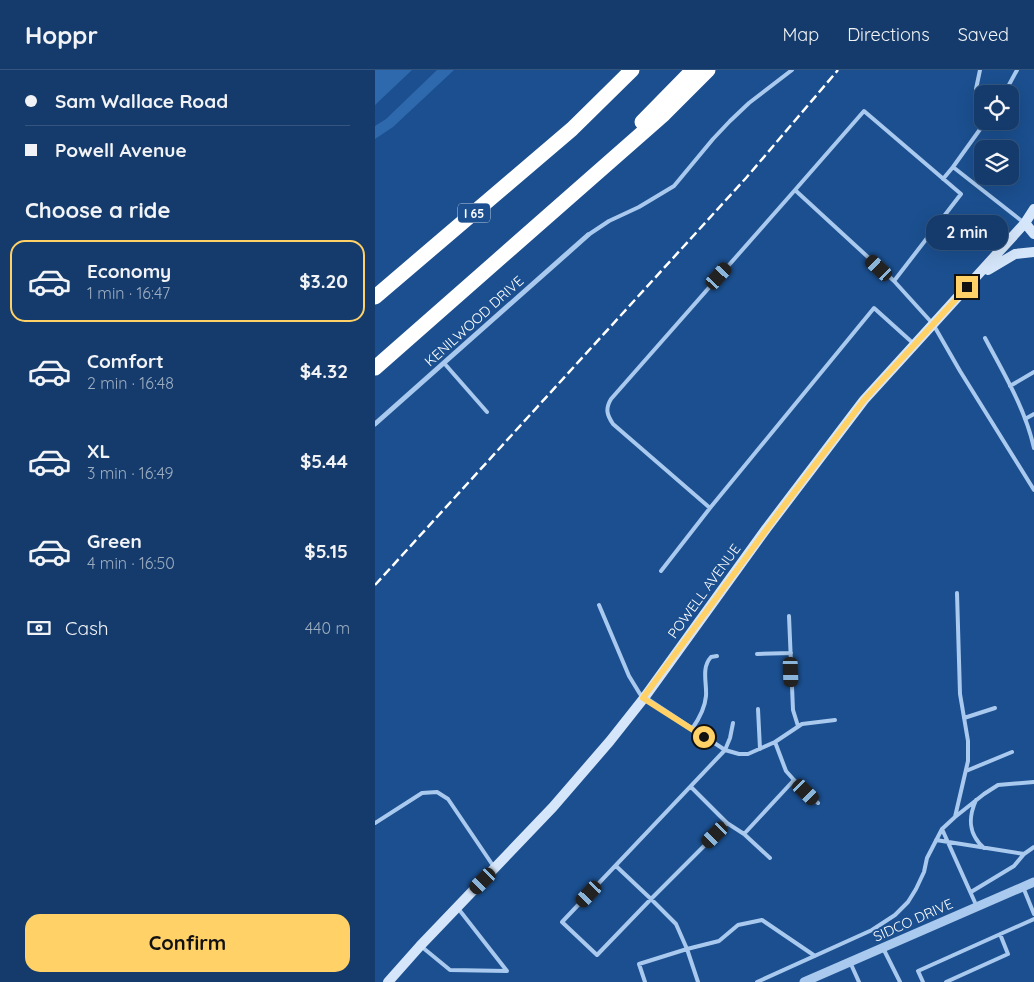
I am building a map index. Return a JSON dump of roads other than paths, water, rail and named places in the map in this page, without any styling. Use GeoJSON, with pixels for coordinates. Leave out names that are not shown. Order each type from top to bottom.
{"type":"FeatureCollection","features":[{"type":"Feature","properties":{"kind":"highway","name":"I 65"},"geometry":{"type":"LineString","coordinates":[[375,297],[572,129],[632,70]]}},
{"type":"Feature","properties":{"kind":"highway"},"geometry":{"type":"LineString","coordinates":[[528,233],[693,70]]}},
{"type":"Feature","properties":{"kind":"highway"},"geometry":{"type":"LineString","coordinates":[[375,368],[664,114],[708,70]]}},
{"type":"Feature","properties":{"kind":"main road","name":"POWELL AVENUE"},"geometry":{"type":"LineString","coordinates":[[387,982],[553,807],[610,741],[864,400],[978,275],[1030,223],[1034,210]]}},
{"type":"Feature","properties":{"kind":"main road"},"geometry":{"type":"LineString","coordinates":[[1030,223],[1034,234]]}},
{"type":"Feature","properties":{"kind":"main road"},"geometry":{"type":"LineString","coordinates":[[978,275],[1015,254],[1034,252]]}},
{"type":"Feature","properties":{"kind":"street","name":"KENILWOOD DRIVE"},"geometry":{"type":"LineString","coordinates":[[375,424],[588,235]]}},
{"type":"Feature","properties":{"kind":"street","name":"SIDCO DRIVE"},"geometry":{"type":"LineString","coordinates":[[803,982],[1034,882]]}},
{"type":"Feature","properties":{"kind":"lane"},"geometry":{"type":"LineString","coordinates":[[588,235],[609,220],[639,207],[674,186],[730,121],[749,103],[791,70]]}},
{"type":"Feature","properties":{"kind":"lane"},"geometry":{"type":"LineString","coordinates":[[976,85],[980,70]]}},
{"type":"Feature","properties":{"kind":"lane"},"geometry":{"type":"LineString","coordinates":[[1009,85],[1017,70]]}},
{"type":"Feature","properties":{"kind":"lane"},"geometry":{"type":"LineString","coordinates":[[710,508],[613,424],[608,415],[608,405],[630,376],[863,111],[961,194],[893,281]]}},
{"type":"Feature","properties":{"kind":"lane"},"geometry":{"type":"LineString","coordinates":[[943,179],[979,130]]}},
{"type":"Feature","properties":{"kind":"lane"},"geometry":{"type":"LineString","coordinates":[[953,167],[1030,223]]}},
{"type":"Feature","properties":{"kind":"lane"},"geometry":{"type":"LineString","coordinates":[[795,190],[893,281],[933,324],[1034,490]]}},
{"type":"Feature","properties":{"kind":"lane"},"geometry":{"type":"LineString","coordinates":[[661,571],[710,508],[874,308],[915,344]]}},
{"type":"Feature","properties":{"kind":"lane"},"geometry":{"type":"LineString","coordinates":[[985,338],[1025,418],[1034,448]]}},
{"type":"Feature","properties":{"kind":"lane"},"geometry":{"type":"LineString","coordinates":[[444,363],[487,412]]}},
{"type":"Feature","properties":{"kind":"lane"},"geometry":{"type":"LineString","coordinates":[[1010,386],[1034,372]]}},
{"type":"Feature","properties":{"kind":"lane"},"geometry":{"type":"LineString","coordinates":[[1025,418],[1034,414]]}},
{"type":"Feature","properties":{"kind":"lane"},"geometry":{"type":"LineString","coordinates":[[955,817],[966,771],[968,741],[960,694],[957,593]]}},
{"type":"Feature","properties":{"kind":"lane"},"geometry":{"type":"LineString","coordinates":[[599,605],[636,690],[643,698],[725,750],[739,754],[748,754],[775,742],[798,726],[806,723],[835,720]]}},
{"type":"Feature","properties":{"kind":"lane"},"geometry":{"type":"LineString","coordinates":[[789,616],[793,710],[798,726]]}},
{"type":"Feature","properties":{"kind":"lane"},"geometry":{"type":"LineString","coordinates":[[757,654],[791,653]]}},
{"type":"Feature","properties":{"kind":"lane"},"geometry":{"type":"LineString","coordinates":[[692,729],[701,714],[705,702],[705,666],[711,657],[717,656]]}},
{"type":"Feature","properties":{"kind":"lane"},"geometry":{"type":"LineString","coordinates":[[964,718],[995,708]]}},
{"type":"Feature","properties":{"kind":"lane"},"geometry":{"type":"LineString","coordinates":[[758,709],[760,749]]}},
{"type":"Feature","properties":{"kind":"lane"},"geometry":{"type":"LineString","coordinates":[[727,823],[597,955],[562,922],[725,750],[733,723]]}},
{"type":"Feature","properties":{"kind":"lane"},"geometry":{"type":"LineString","coordinates":[[775,742],[786,771],[818,803]]}},
{"type":"Feature","properties":{"kind":"lane"},"geometry":{"type":"LineString","coordinates":[[966,771],[1012,752]]}},
{"type":"Feature","properties":{"kind":"lane"},"geometry":{"type":"LineString","coordinates":[[744,834],[794,780]]}},
{"type":"Feature","properties":{"kind":"lane"},"geometry":{"type":"LineString","coordinates":[[757,982],[872,930],[895,915],[908,902],[916,889],[942,829],[977,799],[998,785],[1034,782]]}},
{"type":"Feature","properties":{"kind":"lane"},"geometry":{"type":"LineString","coordinates":[[691,787],[727,823],[744,834],[770,858]]}},
{"type":"Feature","properties":{"kind":"lane"},"geometry":{"type":"LineString","coordinates":[[375,822],[422,793],[437,792],[448,799],[495,869]]}},
{"type":"Feature","properties":{"kind":"lane"},"geometry":{"type":"LineString","coordinates":[[977,799],[970,821],[975,839],[984,848]]}},
{"type":"Feature","properties":{"kind":"lane"},"geometry":{"type":"LineString","coordinates":[[942,829],[977,907]]}},
{"type":"Feature","properties":{"kind":"lane"},"geometry":{"type":"LineString","coordinates":[[936,840],[1024,854]]}},
{"type":"Feature","properties":{"kind":"lane"},"geometry":{"type":"LineString","coordinates":[[971,892],[1014,866],[1024,854],[1034,848]]}},
{"type":"Feature","properties":{"kind":"lane"},"geometry":{"type":"LineString","coordinates":[[616,866],[677,924],[698,982]]}},
{"type":"Feature","properties":{"kind":"lane"},"geometry":{"type":"LineString","coordinates":[[1023,887],[1034,914]]}},
{"type":"Feature","properties":{"kind":"lane"},"geometry":{"type":"LineString","coordinates":[[420,946],[450,970],[507,971],[457,907]]}},
{"type":"Feature","properties":{"kind":"lane"},"geometry":{"type":"LineString","coordinates":[[923,982],[918,971],[1034,919]]}},
{"type":"Feature","properties":{"kind":"lane"},"geometry":{"type":"LineString","coordinates":[[645,982],[639,964],[719,941],[738,925],[762,920],[815,956]]}},
{"type":"Feature","properties":{"kind":"lane"},"geometry":{"type":"LineString","coordinates":[[946,982],[1009,954],[1000,934]]}},
{"type":"Feature","properties":{"kind":"lane"},"geometry":{"type":"LineString","coordinates":[[883,948],[900,982]]}},
{"type":"Feature","properties":{"kind":"lane"},"geometry":{"type":"LineString","coordinates":[[850,962],[859,982]]}},
{"type":"Feature","properties":{"kind":"railway"},"geometry":{"type":"LineString","coordinates":[[375,585],[746,178],[838,70]]}}]}
